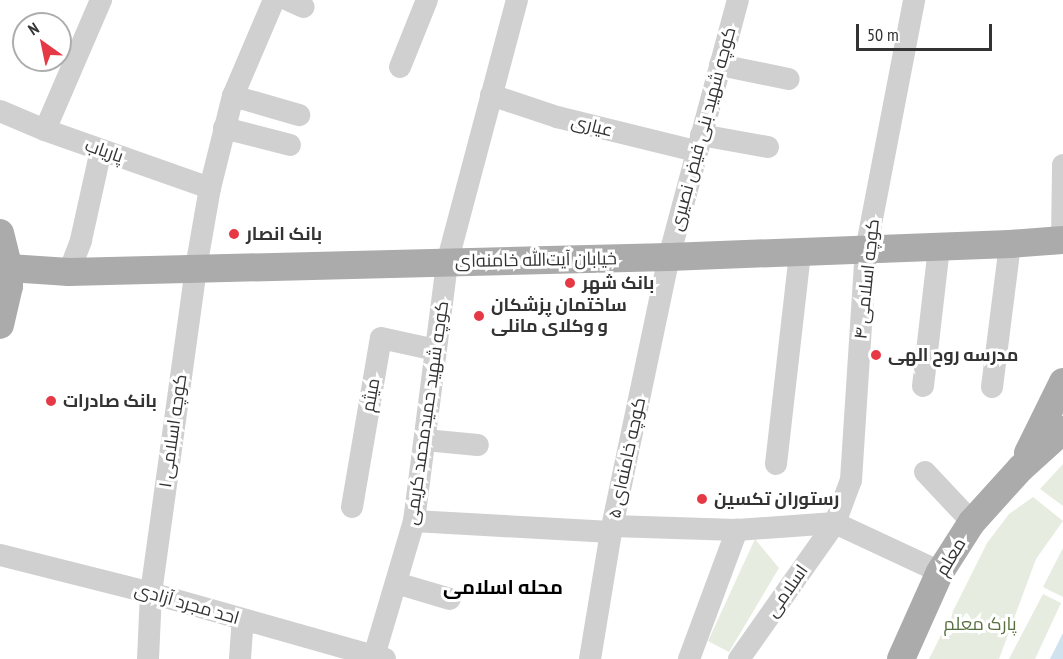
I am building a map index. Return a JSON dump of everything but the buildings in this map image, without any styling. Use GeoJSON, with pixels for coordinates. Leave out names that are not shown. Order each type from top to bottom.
{"type":"FeatureCollection","features":[{"type":"Feature","properties":{"kind":"main road"},"geometry":{"type":"LineString","coordinates":[[0,233],[9,268],[9,286],[0,325]]}},
{"type":"Feature","properties":{"kind":"main road","name":"خیابان آیت‌الله خامنه‌ای"},"geometry":{"type":"LineString","coordinates":[[9,268],[69,272],[669,257],[1062,240]]}},
{"type":"Feature","properties":{"kind":"main road"},"geometry":{"type":"LineString","coordinates":[[1021,468],[1063,382]]}},
{"type":"Feature","properties":{"kind":"main road"},"geometry":{"type":"LineString","coordinates":[[1021,468],[1063,430]]}},
{"type":"Feature","properties":{"kind":"main road","name":"معلم"},"geometry":{"type":"LineString","coordinates":[[901,659],[940,572],[972,522],[1021,468]]}},
{"type":"Feature","properties":{"kind":"street"},"geometry":{"type":"LineString","coordinates":[[45,130],[101,0]]}},
{"type":"Feature","properties":{"kind":"street","name":"کوچه اسلامی ۱"},"geometry":{"type":"LineString","coordinates":[[148,659],[151,593],[196,268],[210,188],[233,96],[274,0]]}},
{"type":"Feature","properties":{"kind":"street"},"geometry":{"type":"LineString","coordinates":[[400,67],[427,0]]}},
{"type":"Feature","properties":{"kind":"street","name":"کوچه شهید حمیدمحمد کریمی"},"geometry":{"type":"LineString","coordinates":[[379,657],[396,583],[414,520],[447,262],[517,0]]}},
{"type":"Feature","properties":{"kind":"street","name":"کوچه شهید بنی فیض نصیری"},"geometry":{"type":"LineString","coordinates":[[669,257],[738,0]]}},
{"type":"Feature","properties":{"kind":"street","name":"کوچه اسلامی ۴"},"geometry":{"type":"LineString","coordinates":[[835,523],[851,480],[866,250],[914,0]]}},
{"type":"Feature","properties":{"kind":"street"},"geometry":{"type":"LineString","coordinates":[[720,65],[789,79]]}},
{"type":"Feature","properties":{"kind":"street","name":"عیاری"},"geometry":{"type":"LineString","coordinates":[[492,95],[557,117],[698,143],[768,147]]}},
{"type":"Feature","properties":{"kind":"street"},"geometry":{"type":"LineString","coordinates":[[233,96],[298,114]]}},
{"type":"Feature","properties":{"kind":"street","name":"پاریاب"},"geometry":{"type":"LineString","coordinates":[[0,111],[45,130],[210,188]]}},
{"type":"Feature","properties":{"kind":"street"},"geometry":{"type":"LineString","coordinates":[[224,128],[290,145]]}},
{"type":"Feature","properties":{"kind":"street"},"geometry":{"type":"LineString","coordinates":[[69,272],[81,240],[102,150]]}},
{"type":"Feature","properties":{"kind":"street"},"geometry":{"type":"LineString","coordinates":[[1062,240],[1063,165]]}},
{"type":"Feature","properties":{"kind":"street"},"geometry":{"type":"LineString","coordinates":[[992,387],[1010,244]]}},
{"type":"Feature","properties":{"kind":"street"},"geometry":{"type":"LineString","coordinates":[[923,386],[939,247]]}},
{"type":"Feature","properties":{"kind":"street"},"geometry":{"type":"LineString","coordinates":[[776,464],[800,252]]}},
{"type":"Feature","properties":{"kind":"street","name":"کوچه خامنه‌ای ۵"},"geometry":{"type":"LineString","coordinates":[[590,659],[612,529],[669,257]]}},
{"type":"Feature","properties":{"kind":"street","name":"میثم"},"geometry":{"type":"LineString","coordinates":[[352,507],[381,339],[436,350]]}},
{"type":"Feature","properties":{"kind":"street"},"geometry":{"type":"LineString","coordinates":[[425,440],[478,445]]}},
{"type":"Feature","properties":{"kind":"street"},"geometry":{"type":"LineString","coordinates":[[925,472],[972,522]]}},
{"type":"Feature","properties":{"kind":"street"},"geometry":{"type":"LineString","coordinates":[[414,520],[612,529],[737,530],[835,523],[940,572]]}},
{"type":"Feature","properties":{"kind":"street","name":"اسلامی"},"geometry":{"type":"LineString","coordinates":[[739,659],[835,523]]}},
{"type":"Feature","properties":{"kind":"street"},"geometry":{"type":"LineString","coordinates":[[689,659],[737,530]]}},
{"type":"Feature","properties":{"kind":"street","name":"احد مجرد آزادی"},"geometry":{"type":"LineString","coordinates":[[0,555],[151,593],[379,657]]}},
{"type":"Feature","properties":{"kind":"street"},"geometry":{"type":"LineString","coordinates":[[396,583],[450,599]]}},
{"type":"Feature","properties":{"kind":"street"},"geometry":{"type":"LineString","coordinates":[[240,659],[243,620]]}},
{"type":"Feature","properties":{"kind":"green space"},"geometry":{"type":"Polygon","coordinates":[[[1063,464],[1063,506],[1040,489],[1063,464]]]}},
{"type":"Feature","properties":{"kind":"green space","name":"پارک معلم"},"geometry":{"type":"Polygon","coordinates":[[[1033,497],[1063,521],[1036,559],[999,659],[929,659],[987,543],[1009,514],[1033,497]]]}},
{"type":"Feature","properties":{"kind":"green space"},"geometry":{"type":"Polygon","coordinates":[[[755,539],[779,568],[729,652],[708,641],[755,539]]]}},
{"type":"Feature","properties":{"kind":"green space","name":"پارک معلم"},"geometry":{"type":"Polygon","coordinates":[[[1063,548],[1063,597],[1043,587],[1063,548]]]}},
{"type":"Feature","properties":{"kind":"green space","name":"پارک معلم"},"geometry":{"type":"Polygon","coordinates":[[[1043,594],[1061,603],[1035,659],[1009,659],[1043,594]]]}},
{"type":"Feature","properties":{"kind":"water"},"geometry":{"type":"Polygon","coordinates":[[[1063,633],[1063,659],[1050,659],[1063,633]]]}},
{"type":"Feature","properties":{"kind":"place","name":"بانک انصار"},"geometry":{"type":"Point","coordinates":[234,234]}},
{"type":"Feature","properties":{"kind":"place","name":"بانک شهر"},"geometry":{"type":"Point","coordinates":[570,283]}},
{"type":"Feature","properties":{"kind":"place","name":"ساختمان پزشکان و وکلای مانلی"},"geometry":{"type":"Point","coordinates":[479,316]}},
{"type":"Feature","properties":{"kind":"place","name":"مدرسه روح الهی"},"geometry":{"type":"Point","coordinates":[876,355]}},
{"type":"Feature","properties":{"kind":"place","name":"بانک صادرات"},"geometry":{"type":"Point","coordinates":[51,401]}},
{"type":"Feature","properties":{"kind":"place","name":"رستوران تکسین"},"geometry":{"type":"Point","coordinates":[702,499]}},
{"type":"Feature","properties":{"kind":"district","name":"محله اسلامی"},"geometry":{"type":"Point","coordinates":[503,587]}}]}
